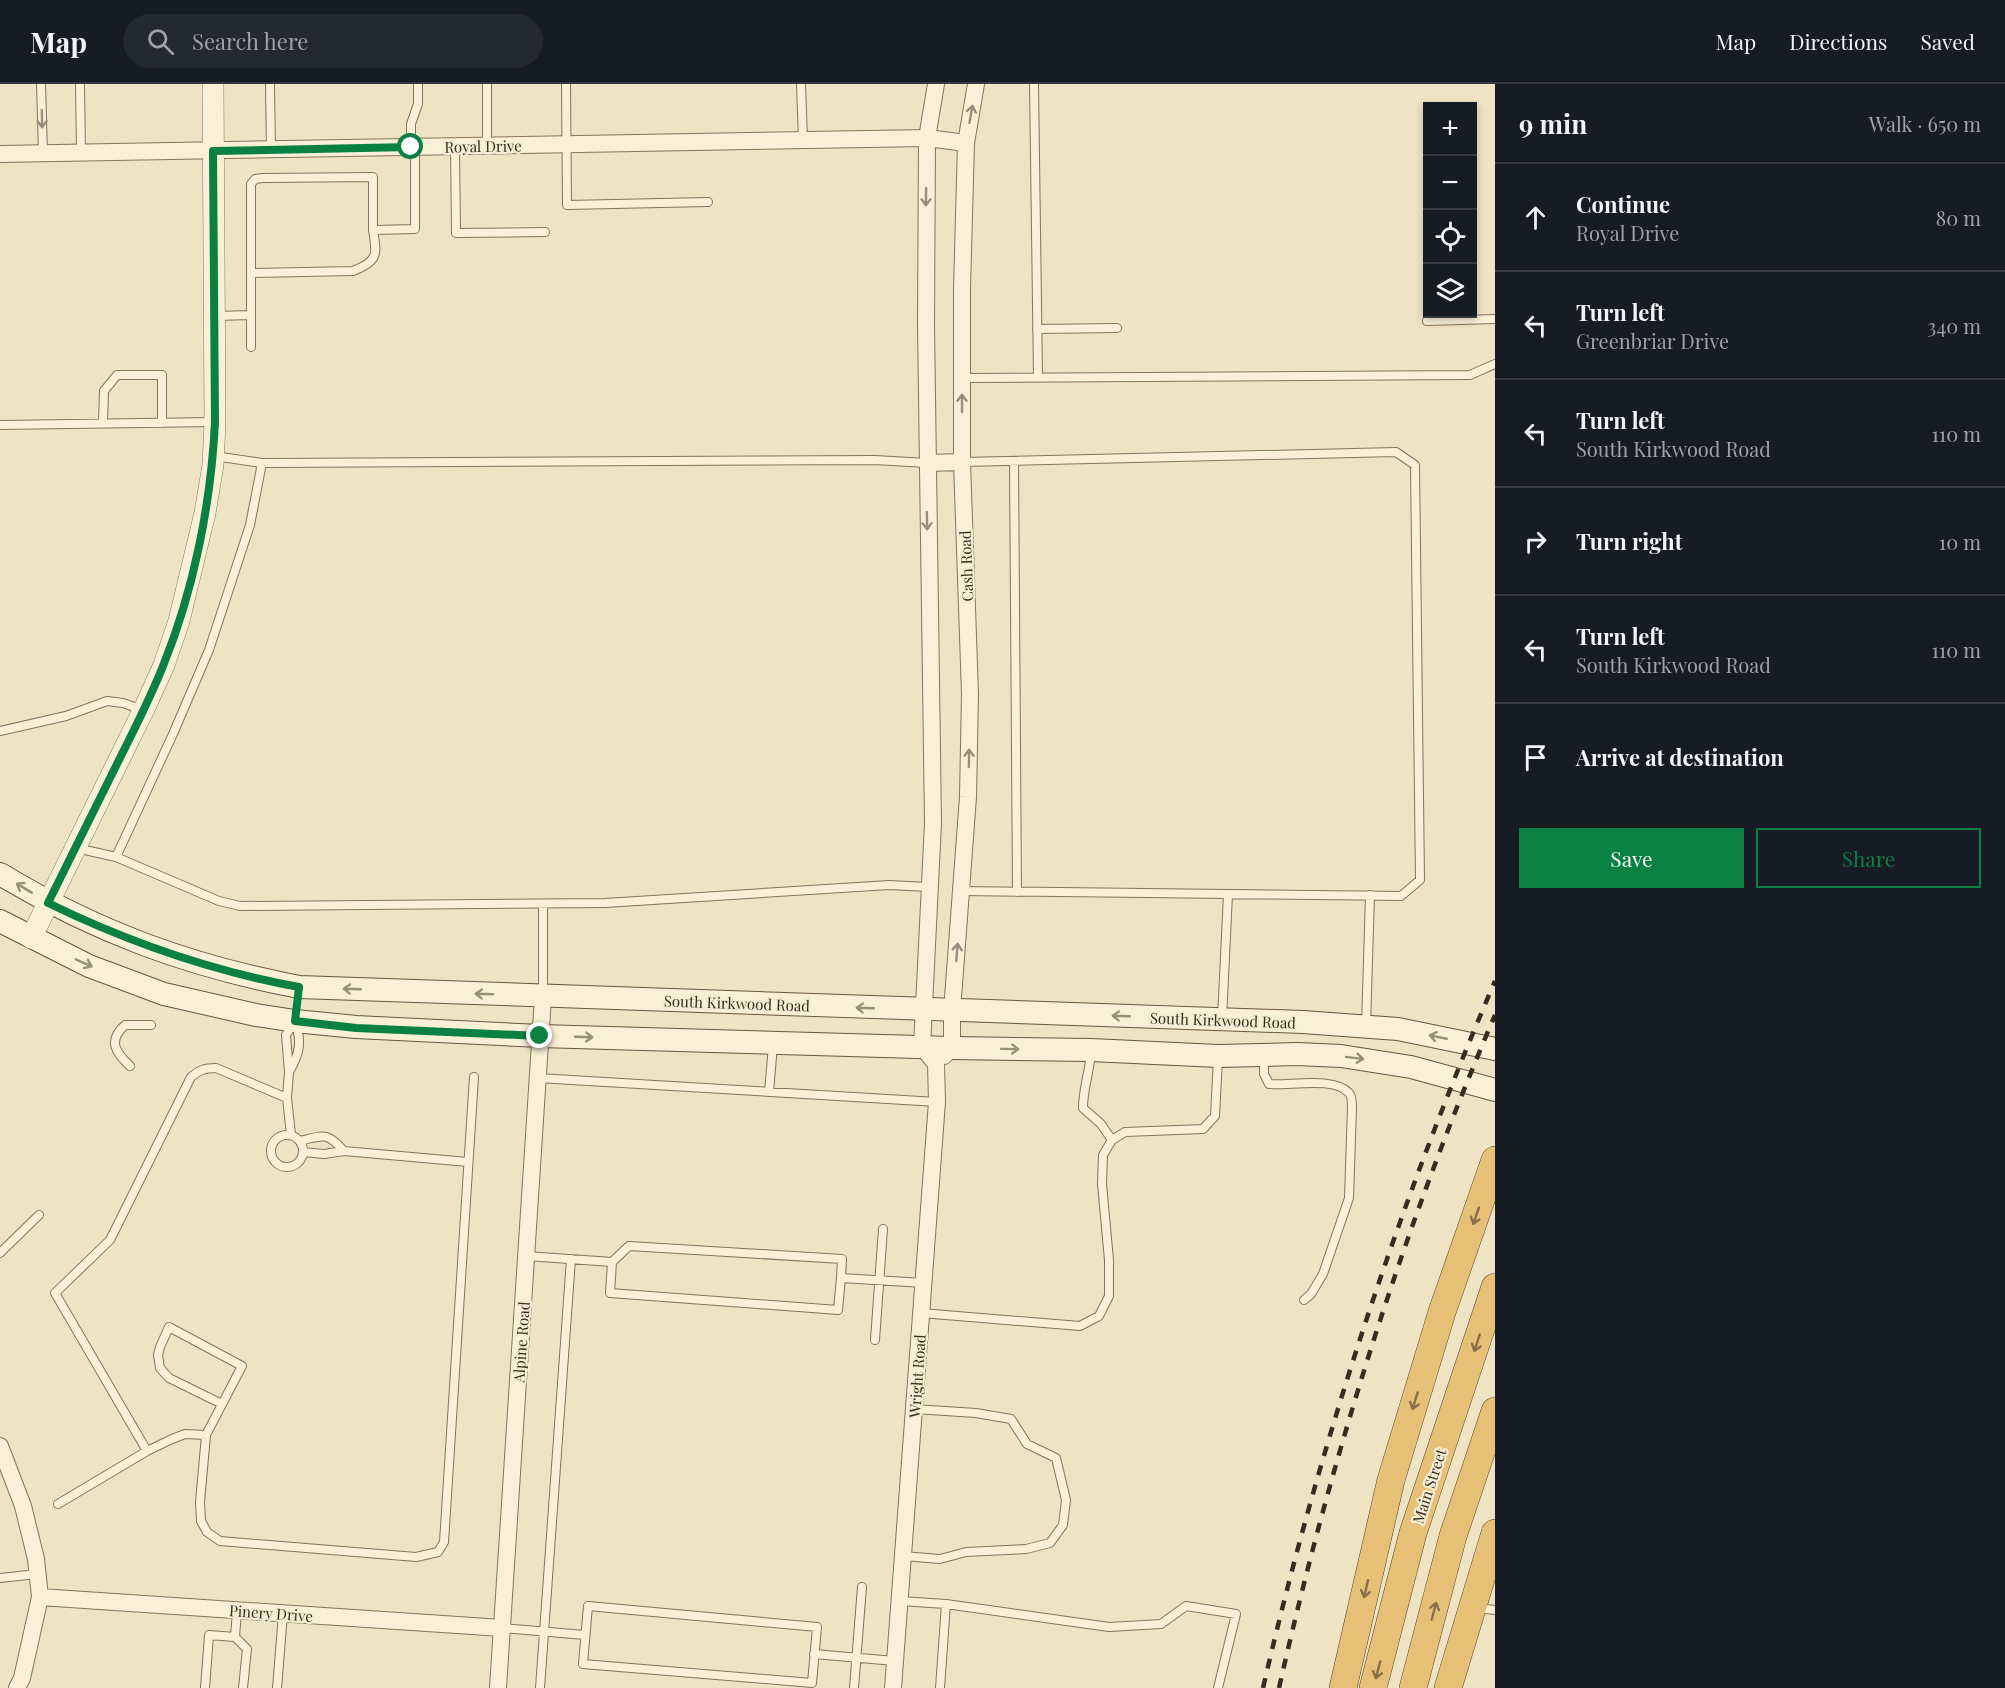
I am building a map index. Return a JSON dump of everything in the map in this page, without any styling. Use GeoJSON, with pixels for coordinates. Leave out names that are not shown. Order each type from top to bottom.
{"type":"FeatureCollection","features":[{"type":"Feature","properties":{"kind":"highway"},"geometry":{"type":"LineString","coordinates":[[1343,1688],[1391,1480],[1442,1312],[1494,1166]]}},
{"type":"Feature","properties":{"kind":"highway","name":"Main Street"},"geometry":{"type":"LineString","coordinates":[[1373,1688],[1413,1533],[1495,1287]]}},
{"type":"Feature","properties":{"kind":"highway"},"geometry":{"type":"LineString","coordinates":[[1413,1688],[1453,1536],[1495,1411]]}},
{"type":"Feature","properties":{"kind":"highway"},"geometry":{"type":"LineString","coordinates":[[1448,1688],[1484,1609],[1495,1533]]}},
{"type":"Feature","properties":{"kind":"main road","name":"South Kirkwood Road"},"geometry":{"type":"LineString","coordinates":[[0,874],[48,903],[91,924],[195,963],[254,979],[299,987],[1297,1022],[1398,1029],[1495,1049]]}},
{"type":"Feature","properties":{"kind":"main road","name":"South Kirkwood Road"},"geometry":{"type":"LineString","coordinates":[[0,921],[89,966],[164,994],[256,1015],[356,1028],[773,1043],[937,1053],[1091,1050],[1218,1056],[1297,1054],[1341,1056],[1385,1061],[1495,1090]]}},
{"type":"Feature","properties":{"kind":"main road"},"geometry":{"type":"LineString","coordinates":[[295,1021],[299,987]]}},
{"type":"Feature","properties":{"kind":"main road"},"geometry":{"type":"LineString","coordinates":[[1218,1056],[1222,1019]]}},
{"type":"Feature","properties":{"kind":"main road"},"geometry":{"type":"LineString","coordinates":[[1264,1055],[1265,1021]]}},
{"type":"Feature","properties":{"kind":"main road"},"geometry":{"type":"LineString","coordinates":[[1297,1022],[1297,1054]]}},
{"type":"Feature","properties":{"kind":"street"},"geometry":{"type":"LineString","coordinates":[[31,938],[164,665],[179,621],[205,513],[215,422],[213,84]]}},
{"type":"Feature","properties":{"kind":"street"},"geometry":{"type":"LineString","coordinates":[[923,1010],[933,823],[925,286],[927,138],[936,84]]}},
{"type":"Feature","properties":{"kind":"street","name":"Cash Road"},"geometry":{"type":"LineString","coordinates":[[937,1053],[952,1011],[968,797],[970,694],[962,462],[962,289],[966,143],[976,84]]}},
{"type":"Feature","properties":{"kind":"street","name":"Royal Drive"},"geometry":{"type":"LineString","coordinates":[[0,154],[927,138],[966,143]]}},
{"type":"Feature","properties":{"kind":"street"},"geometry":{"type":"LineString","coordinates":[[927,463],[962,462]]}},
{"type":"Feature","properties":{"kind":"street","name":"Alpine Road"},"geometry":{"type":"LineString","coordinates":[[498,1688],[543,996]]}},
{"type":"Feature","properties":{"kind":"street","name":"Wright Road"},"geometry":{"type":"LineString","coordinates":[[893,1688],[937,1102],[937,1053],[923,1010]]}},
{"type":"Feature","properties":{"kind":"street"},"geometry":{"type":"LineString","coordinates":[[0,1446],[23,1506],[40,1597],[22,1678],[17,1688]]}},
{"type":"Feature","properties":{"kind":"street","name":"Pinery Drive"},"geometry":{"type":"LineString","coordinates":[[40,1597],[502,1628]]}},
{"type":"Feature","properties":{"kind":"lane"},"geometry":{"type":"LineString","coordinates":[[41,84],[42,153]]}},
{"type":"Feature","properties":{"kind":"lane"},"geometry":{"type":"LineString","coordinates":[[80,84],[81,153]]}},
{"type":"Feature","properties":{"kind":"lane"},"geometry":{"type":"LineString","coordinates":[[270,84],[271,150]]}},
{"type":"Feature","properties":{"kind":"lane"},"geometry":{"type":"LineString","coordinates":[[373,230],[415,229],[411,124],[418,104],[418,84]]}},
{"type":"Feature","properties":{"kind":"lane"},"geometry":{"type":"LineString","coordinates":[[487,84],[487,146]]}},
{"type":"Feature","properties":{"kind":"lane"},"geometry":{"type":"LineString","coordinates":[[566,84],[567,205],[708,202]]}},
{"type":"Feature","properties":{"kind":"lane"},"geometry":{"type":"LineString","coordinates":[[801,84],[803,141]]}},
{"type":"Feature","properties":{"kind":"lane"},"geometry":{"type":"LineString","coordinates":[[1034,84],[1038,377]]}},
{"type":"Feature","properties":{"kind":"lane"},"geometry":{"type":"LineString","coordinates":[[455,147],[456,233],[545,232]]}},
{"type":"Feature","properties":{"kind":"lane"},"geometry":{"type":"LineString","coordinates":[[251,273],[353,271],[365,266],[375,257],[376,250],[373,230],[373,177],[262,178],[255,179],[251,184],[251,273],[251,347]]}},
{"type":"Feature","properties":{"kind":"lane"},"geometry":{"type":"LineString","coordinates":[[214,316],[251,315]]}},
{"type":"Feature","properties":{"kind":"lane"},"geometry":{"type":"LineString","coordinates":[[1427,321],[1495,319]]}},
{"type":"Feature","properties":{"kind":"lane"},"geometry":{"type":"LineString","coordinates":[[1037,329],[1117,328]]}},
{"type":"Feature","properties":{"kind":"lane"},"geometry":{"type":"LineString","coordinates":[[962,378],[1470,375],[1495,364]]}},
{"type":"Feature","properties":{"kind":"lane"},"geometry":{"type":"LineString","coordinates":[[103,423],[104,391],[117,375],[162,375],[162,423]]}},
{"type":"Feature","properties":{"kind":"lane"},"geometry":{"type":"LineString","coordinates":[[0,424],[215,422]]}},
{"type":"Feature","properties":{"kind":"lane"},"geometry":{"type":"LineString","coordinates":[[962,462],[1396,452],[1415,465],[1420,880],[1401,896],[962,891]]}},
{"type":"Feature","properties":{"kind":"lane"},"geometry":{"type":"LineString","coordinates":[[213,456],[262,463],[874,460],[927,463]]}},
{"type":"Feature","properties":{"kind":"lane"},"geometry":{"type":"LineString","coordinates":[[1014,460],[1017,892]]}},
{"type":"Feature","properties":{"kind":"lane"},"geometry":{"type":"LineString","coordinates":[[116,857],[210,650],[250,525],[262,463]]}},
{"type":"Feature","properties":{"kind":"lane"},"geometry":{"type":"LineString","coordinates":[[0,731],[66,716],[107,701],[123,703],[144,710]]}},
{"type":"Feature","properties":{"kind":"lane"},"geometry":{"type":"LineString","coordinates":[[76,848],[116,857],[219,901],[240,906],[605,903],[889,885],[929,887]]}},
{"type":"Feature","properties":{"kind":"lane"},"geometry":{"type":"LineString","coordinates":[[1222,1019],[1228,894]]}},
{"type":"Feature","properties":{"kind":"lane"},"geometry":{"type":"LineString","coordinates":[[1366,1027],[1370,895]]}},
{"type":"Feature","properties":{"kind":"lane"},"geometry":{"type":"LineString","coordinates":[[543,904],[543,996]]}},
{"type":"Feature","properties":{"kind":"lane"},"geometry":{"type":"LineString","coordinates":[[291,1135],[287,1098],[289,1072],[286,1035],[295,1021]]}},
{"type":"Feature","properties":{"kind":"lane"},"geometry":{"type":"LineString","coordinates":[[289,1072],[296,1059],[301,1038],[295,1021]]}},
{"type":"Feature","properties":{"kind":"lane"},"geometry":{"type":"LineString","coordinates":[[130,1066],[117,1055],[116,1038],[120,1030],[125,1025],[151,1025]]}},
{"type":"Feature","properties":{"kind":"lane"},"geometry":{"type":"LineString","coordinates":[[769,1092],[773,1043]]}},
{"type":"Feature","properties":{"kind":"lane"},"geometry":{"type":"LineString","coordinates":[[1091,1050],[1090,1066],[1083,1092],[1083,1108],[1101,1124],[1112,1140]]}},
{"type":"Feature","properties":{"kind":"lane"},"geometry":{"type":"LineString","coordinates":[[1264,1055],[1264,1074],[1269,1084],[1330,1084],[1348,1092],[1351,1096],[1348,1198],[1323,1274],[1316,1288],[1304,1300]]}},
{"type":"Feature","properties":{"kind":"lane"},"geometry":{"type":"LineString","coordinates":[[921,1313],[1080,1326],[1099,1316],[1109,1296],[1109,1260],[1102,1184],[1103,1155],[1112,1140],[1125,1132],[1203,1129],[1215,1116],[1218,1056]]}},
{"type":"Feature","properties":{"kind":"lane"},"geometry":{"type":"LineString","coordinates":[[147,1451],[55,1293],[110,1240],[191,1077],[199,1070],[216,1068],[287,1098]]}},
{"type":"Feature","properties":{"kind":"lane"},"geometry":{"type":"LineString","coordinates":[[222,1404],[169,1378],[160,1368],[160,1347],[169,1327],[242,1366],[206,1436],[200,1502],[201,1521],[207,1532],[220,1541],[416,1557],[438,1552],[444,1542],[474,1077]]}},
{"type":"Feature","properties":{"kind":"lane"},"geometry":{"type":"LineString","coordinates":[[538,1078],[937,1102]]}},
{"type":"Feature","properties":{"kind":"lane"},"geometry":{"type":"LineString","coordinates":[[291,1135],[300,1141],[303,1152],[299,1162],[289,1167],[278,1165],[274,1161],[271,1151],[274,1142],[281,1136],[291,1135]]}},
{"type":"Feature","properties":{"kind":"lane"},"geometry":{"type":"LineString","coordinates":[[300,1141],[323,1136],[334,1140],[344,1151]]}},
{"type":"Feature","properties":{"kind":"lane"},"geometry":{"type":"LineString","coordinates":[[303,1152],[324,1154],[344,1151],[468,1162]]}},
{"type":"Feature","properties":{"kind":"lane"},"geometry":{"type":"LineString","coordinates":[[0,1253],[39,1215]]}},
{"type":"Feature","properties":{"kind":"lane"},"geometry":{"type":"LineString","coordinates":[[875,1340],[883,1229]]}},
{"type":"Feature","properties":{"kind":"lane"},"geometry":{"type":"LineString","coordinates":[[629,1246],[842,1259],[838,1310],[610,1293],[612,1262],[629,1246]]}},
{"type":"Feature","properties":{"kind":"lane"},"geometry":{"type":"LineString","coordinates":[[526,1256],[612,1262]]}},
{"type":"Feature","properties":{"kind":"lane"},"geometry":{"type":"LineString","coordinates":[[540,1688],[571,1259]]}},
{"type":"Feature","properties":{"kind":"lane"},"geometry":{"type":"LineString","coordinates":[[841,1278],[924,1283]]}},
{"type":"Feature","properties":{"kind":"lane"},"geometry":{"type":"LineString","coordinates":[[903,1557],[940,1559],[966,1552],[1026,1549],[1050,1543],[1063,1526],[1066,1500],[1056,1458],[1027,1444],[1011,1419],[976,1413],[914,1408]]}},
{"type":"Feature","properties":{"kind":"lane"},"geometry":{"type":"LineString","coordinates":[[58,1504],[147,1451],[172,1439],[185,1434],[206,1436]]}},
{"type":"Feature","properties":{"kind":"lane"},"geometry":{"type":"LineString","coordinates":[[0,1578],[37,1574]]}},
{"type":"Feature","properties":{"kind":"lane"},"geometry":{"type":"LineString","coordinates":[[854,1688],[862,1587]]}},
{"type":"Feature","properties":{"kind":"lane"},"geometry":{"type":"LineString","coordinates":[[900,1601],[946,1604],[1108,1628],[1161,1624],[1186,1606],[1236,1614],[1218,1688]]}},
{"type":"Feature","properties":{"kind":"lane"},"geometry":{"type":"LineString","coordinates":[[940,1688],[946,1604]]}},
{"type":"Feature","properties":{"kind":"lane"},"geometry":{"type":"LineString","coordinates":[[588,1606],[817,1627],[812,1683],[583,1664],[585,1635],[588,1606]]}},
{"type":"Feature","properties":{"kind":"lane"},"geometry":{"type":"LineString","coordinates":[[235,1637],[237,1611]]}},
{"type":"Feature","properties":{"kind":"lane"},"geometry":{"type":"LineString","coordinates":[[278,1688],[283,1614]]}},
{"type":"Feature","properties":{"kind":"lane"},"geometry":{"type":"LineString","coordinates":[[502,1628],[585,1635]]}},
{"type":"Feature","properties":{"kind":"lane"},"geometry":{"type":"LineString","coordinates":[[205,1688],[210,1635],[235,1637],[247,1649],[243,1688]]}},
{"type":"Feature","properties":{"kind":"lane"},"geometry":{"type":"LineString","coordinates":[[814,1654],[895,1661]]}},
{"type":"Feature","properties":{"kind":"railway"},"geometry":{"type":"LineString","coordinates":[[1263,1688],[1309,1508],[1363,1329],[1425,1154],[1495,981]]}},
{"type":"Feature","properties":{"kind":"railway"},"geometry":{"type":"LineString","coordinates":[[1279,1688],[1322,1516],[1372,1347],[1429,1179],[1495,1015]]}},
{"type":"Feature","properties":{"kind":"route"},"geometry":{"type":"LineString","coordinates":[[411,147],[213,151],[215,422],[213,465],[194,565],[164,665],[48,903],[91,924],[195,963],[254,979],[299,987],[295,1021],[356,1028],[540,1036]]}}]}
